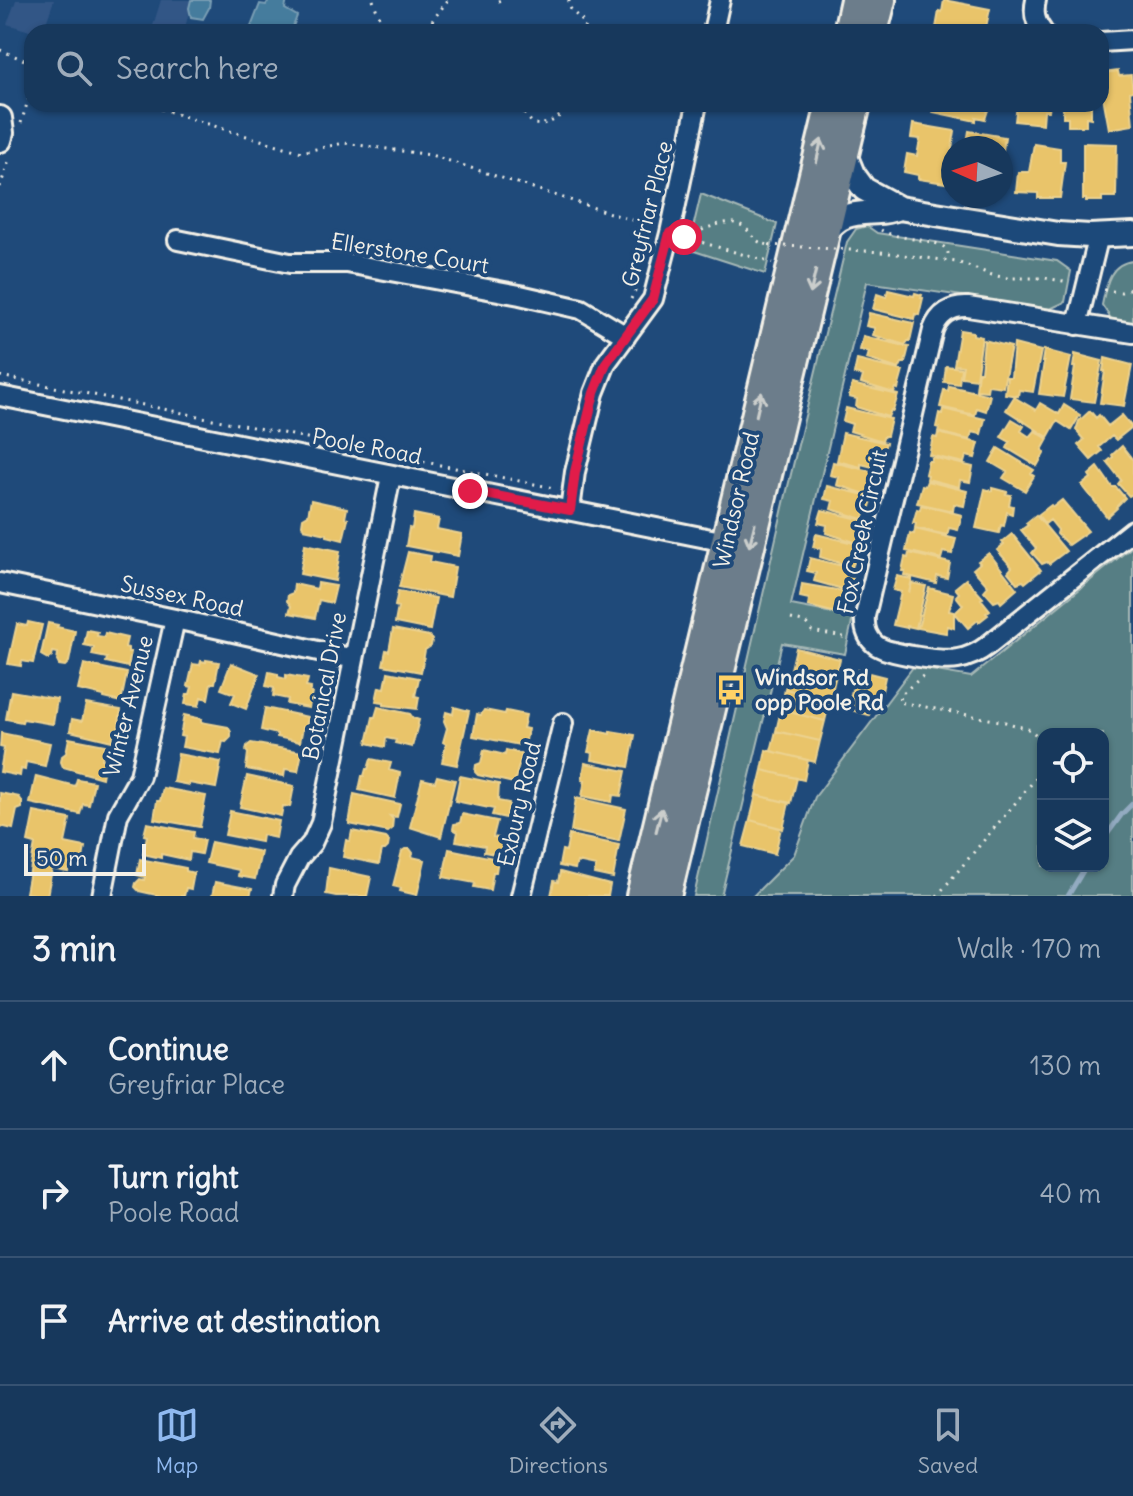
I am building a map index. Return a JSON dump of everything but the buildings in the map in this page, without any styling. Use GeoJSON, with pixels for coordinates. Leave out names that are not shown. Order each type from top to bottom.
{"type":"FeatureCollection","features":[{"type":"Feature","properties":{"kind":"main road"},"geometry":{"type":"LineString","coordinates":[[850,24],[855,0]]}},
{"type":"Feature","properties":{"kind":"main road"},"geometry":{"type":"LineString","coordinates":[[875,24],[881,0]]}},
{"type":"Feature","properties":{"kind":"main road","name":"Windsor Road"},"geometry":{"type":"LineString","coordinates":[[641,896],[829,112]]}},
{"type":"Feature","properties":{"kind":"main road","name":"Windsor Road"},"geometry":{"type":"LineString","coordinates":[[666,896],[854,112]]}},
{"type":"Feature","properties":{"kind":"street"},"geometry":{"type":"LineString","coordinates":[[715,24],[720,0]]}},
{"type":"Feature","properties":{"kind":"street"},"geometry":{"type":"LineString","coordinates":[[1036,0],[1037,24]]}},
{"type":"Feature","properties":{"kind":"street"},"geometry":{"type":"LineString","coordinates":[[1109,42],[1133,40]]}},
{"type":"Feature","properties":{"kind":"street","name":"Greyfriar Place"},"geometry":{"type":"LineString","coordinates":[[570,510],[575,472],[594,393],[606,363],[653,299],[695,112]]}},
{"type":"Feature","properties":{"kind":"street"},"geometry":{"type":"LineString","coordinates":[[0,118],[0,140]]}},
{"type":"Feature","properties":{"kind":"street"},"geometry":{"type":"LineString","coordinates":[[844,152],[862,187],[899,208],[1058,234],[1133,234]]}},
{"type":"Feature","properties":{"kind":"street"},"geometry":{"type":"LineString","coordinates":[[825,234],[837,220],[852,214],[899,208]]}},
{"type":"Feature","properties":{"kind":"street"},"geometry":{"type":"LineString","coordinates":[[1077,325],[1099,235]]}},
{"type":"Feature","properties":{"kind":"street","name":"Ellerstone Court"},"geometry":{"type":"LineString","coordinates":[[178,240],[290,263],[347,263],[520,295],[581,309],[626,336]]}},
{"type":"Feature","properties":{"kind":"street","name":"Fox Creek Circuit"},"geometry":{"type":"LineString","coordinates":[[1133,333],[961,307],[947,311],[936,323],[865,616],[867,634],[875,645],[887,651],[941,660],[970,656],[987,646],[1133,530]]}},
{"type":"Feature","properties":{"kind":"street","name":"Poole Road"},"geometry":{"type":"LineString","coordinates":[[0,396],[726,542]]}},
{"type":"Feature","properties":{"kind":"street","name":"Botanical Drive"},"geometry":{"type":"LineString","coordinates":[[283,896],[285,885],[299,858],[312,843],[321,823],[391,476]]}},
{"type":"Feature","properties":{"kind":"street","name":"Sussex Road"},"geometry":{"type":"LineString","coordinates":[[0,583],[354,659]]}},
{"type":"Feature","properties":{"kind":"street","name":"Winter Avenue"},"geometry":{"type":"LineString","coordinates":[[102,896],[118,815],[140,776],[175,619]]}},
{"type":"Feature","properties":{"kind":"street","name":"Exbury Road"},"geometry":{"type":"LineString","coordinates":[[521,896],[563,723]]}},
{"type":"Feature","properties":{"kind":"path"},"geometry":{"type":"LineString","coordinates":[[373,0],[385,24]]}},
{"type":"Feature","properties":{"kind":"path"},"geometry":{"type":"LineString","coordinates":[[430,24],[448,0]]}},
{"type":"Feature","properties":{"kind":"path"},"geometry":{"type":"LineString","coordinates":[[569,0],[573,14],[584,24]]}},
{"type":"Feature","properties":{"kind":"path"},"geometry":{"type":"LineString","coordinates":[[0,50],[24,60]]}},
{"type":"Feature","properties":{"kind":"path"},"geometry":{"type":"LineString","coordinates":[[171,112],[302,152],[344,143],[431,155],[773,263]]}},
{"type":"Feature","properties":{"kind":"path"},"geometry":{"type":"LineString","coordinates":[[523,112],[533,124],[543,126],[563,112]]}},
{"type":"Feature","properties":{"kind":"path"},"geometry":{"type":"LineString","coordinates":[[655,218],[669,232]]}},
{"type":"Feature","properties":{"kind":"path"},"geometry":{"type":"LineString","coordinates":[[669,232],[733,223],[744,227],[756,241],[766,245],[897,253],[948,260],[1007,278],[1051,278],[1077,284]]}},
{"type":"Feature","properties":{"kind":"path"},"geometry":{"type":"LineString","coordinates":[[884,233],[942,245],[947,251],[948,260]]}},
{"type":"Feature","properties":{"kind":"path"},"geometry":{"type":"LineString","coordinates":[[630,300],[639,281]]}},
{"type":"Feature","properties":{"kind":"path"},"geometry":{"type":"LineString","coordinates":[[1097,289],[1121,292],[1133,288]]}},
{"type":"Feature","properties":{"kind":"path"},"geometry":{"type":"LineString","coordinates":[[0,376],[553,487]]}},
{"type":"Feature","properties":{"kind":"path"},"geometry":{"type":"LineString","coordinates":[[791,619],[806,623],[812,631],[843,637],[867,634]]}},
{"type":"Feature","properties":{"kind":"path"},"geometry":{"type":"LineString","coordinates":[[899,702],[1005,722],[1031,730],[1037,736]]}},
{"type":"Feature","properties":{"kind":"path"},"geometry":{"type":"LineString","coordinates":[[937,896],[1037,777]]}},
{"type":"Feature","properties":{"kind":"shaded area"},"geometry":{"type":"Polygon","coordinates":[[[16,0],[54,0],[46,24],[24,24],[24,29],[7,24],[16,0]]]}},
{"type":"Feature","properties":{"kind":"shaded area"},"geometry":{"type":"Polygon","coordinates":[[[161,0],[192,0],[186,24],[154,24],[161,0]]]}},
{"type":"Feature","properties":{"kind":"green space"},"geometry":{"type":"Polygon","coordinates":[[[701,194],[777,224],[765,274],[688,249],[701,194]]]}},
{"type":"Feature","properties":{"kind":"green space"},"geometry":{"type":"Polygon","coordinates":[[[867,226],[877,233],[1057,261],[1071,271],[1065,302],[1050,309],[867,282],[791,605],[853,617],[845,654],[782,643],[721,896],[694,896],[847,242],[856,229],[867,226]]]}},
{"type":"Feature","properties":{"kind":"green space"},"geometry":{"type":"Polygon","coordinates":[[[1133,261],[1133,323],[1112,320],[1102,305],[1107,283],[1119,266],[1133,261]]]}},
{"type":"Feature","properties":{"kind":"green space"},"geometry":{"type":"Polygon","coordinates":[[[1133,546],[1133,896],[753,896],[794,855],[815,797],[913,667],[971,677],[1133,546]]]}},
{"type":"Feature","properties":{"kind":"waterway"},"geometry":{"type":"LineString","coordinates":[[1109,832],[1133,803]]}},
{"type":"Feature","properties":{"kind":"waterway"},"geometry":{"type":"LineString","coordinates":[[1068,896],[1082,872]]}},
{"type":"Feature","properties":{"kind":"place","name":"Windsor Rd opp Poole Rd"},"geometry":{"type":"Point","coordinates":[731,690]}},
{"type":"Feature","properties":{"kind":"route"},"geometry":{"type":"LineString","coordinates":[[470,491],[570,510],[575,472],[594,393],[606,363],[653,299],[670,233],[684,237]]}}]}
